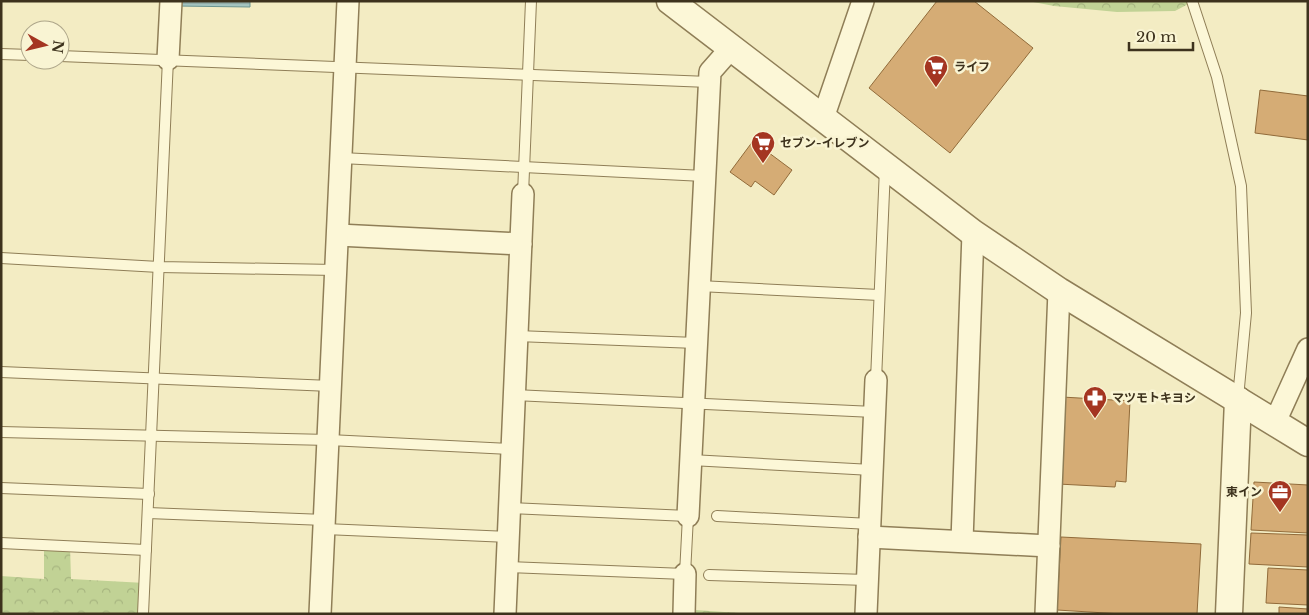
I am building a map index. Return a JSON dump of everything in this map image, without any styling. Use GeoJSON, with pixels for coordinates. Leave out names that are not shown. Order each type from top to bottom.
{"type":"FeatureCollection","features":[{"type":"Feature","properties":{"kind":"street"},"geometry":{"type":"LineString","coordinates":[[168,59],[171,1]]}},
{"type":"Feature","properties":{"kind":"street"},"geometry":{"type":"LineString","coordinates":[[320,614],[348,1]]}},
{"type":"Feature","properties":{"kind":"street"},"geometry":{"type":"LineString","coordinates":[[670,1],[973,233],[1059,291],[1308,443]]}},
{"type":"Feature","properties":{"kind":"street"},"geometry":{"type":"LineString","coordinates":[[823,118],[863,1]]}},
{"type":"Feature","properties":{"kind":"street"},"geometry":{"type":"LineString","coordinates":[[688,516],[709,82],[710,72],[732,47]]}},
{"type":"Feature","properties":{"kind":"street"},"geometry":{"type":"LineString","coordinates":[[506,614],[523,194]]}},
{"type":"Feature","properties":{"kind":"street"},"geometry":{"type":"LineString","coordinates":[[962,541],[973,233]]}},
{"type":"Feature","properties":{"kind":"street"},"geometry":{"type":"LineString","coordinates":[[338,235],[521,244]]}},
{"type":"Feature","properties":{"kind":"street"},"geometry":{"type":"LineString","coordinates":[[1046,614],[1059,291]]}},
{"type":"Feature","properties":{"kind":"street"},"geometry":{"type":"LineString","coordinates":[[1275,422],[1308,349]]}},
{"type":"Feature","properties":{"kind":"street"},"geometry":{"type":"LineString","coordinates":[[866,614],[876,380]]}},
{"type":"Feature","properties":{"kind":"street"},"geometry":{"type":"LineString","coordinates":[[1229,614],[1238,400]]}},
{"type":"Feature","properties":{"kind":"street"},"geometry":{"type":"LineString","coordinates":[[869,531],[962,541],[1049,546]]}},
{"type":"Feature","properties":{"kind":"street"},"geometry":{"type":"LineString","coordinates":[[684,614],[686,574]]}},
{"type":"Feature","properties":{"kind":"lane"},"geometry":{"type":"LineString","coordinates":[[523,194],[531,1]]}},
{"type":"Feature","properties":{"kind":"lane"},"geometry":{"type":"LineString","coordinates":[[1192,1],[1217,77],[1240,186],[1246,313],[1238,400]]}},
{"type":"Feature","properties":{"kind":"lane"},"geometry":{"type":"LineString","coordinates":[[1,54],[20,55]]}},
{"type":"Feature","properties":{"kind":"lane"},"geometry":{"type":"LineString","coordinates":[[70,56],[709,82]]}},
{"type":"Feature","properties":{"kind":"lane"},"geometry":{"type":"LineString","coordinates":[[143,614],[168,59]]}},
{"type":"Feature","properties":{"kind":"lane"},"geometry":{"type":"LineString","coordinates":[[341,158],[704,176]]}},
{"type":"Feature","properties":{"kind":"lane"},"geometry":{"type":"LineString","coordinates":[[876,380],[885,167]]}},
{"type":"Feature","properties":{"kind":"lane"},"geometry":{"type":"LineString","coordinates":[[1,258],[159,267],[336,270]]}},
{"type":"Feature","properties":{"kind":"lane"},"geometry":{"type":"LineString","coordinates":[[699,286],[879,294]]}},
{"type":"Feature","properties":{"kind":"lane"},"geometry":{"type":"LineString","coordinates":[[517,336],[696,343]]}},
{"type":"Feature","properties":{"kind":"lane"},"geometry":{"type":"LineString","coordinates":[[1,372],[331,386]]}},
{"type":"Feature","properties":{"kind":"lane"},"geometry":{"type":"LineString","coordinates":[[514,395],[874,412]]}},
{"type":"Feature","properties":{"kind":"lane"},"geometry":{"type":"LineString","coordinates":[[1,432],[329,440],[512,449]]}},
{"type":"Feature","properties":{"kind":"lane"},"geometry":{"type":"LineString","coordinates":[[691,460],[872,470]]}},
{"type":"Feature","properties":{"kind":"lane"},"geometry":{"type":"LineString","coordinates":[[1,488],[149,494]]}},
{"type":"Feature","properties":{"kind":"lane"},"geometry":{"type":"LineString","coordinates":[[508,567],[686,574],[688,516],[510,508]]}},
{"type":"Feature","properties":{"kind":"lane"},"geometry":{"type":"LineString","coordinates":[[148,512],[509,537]]}},
{"type":"Feature","properties":{"kind":"lane"},"geometry":{"type":"LineString","coordinates":[[717,516],[869,531]]}},
{"type":"Feature","properties":{"kind":"lane"},"geometry":{"type":"LineString","coordinates":[[1,543],[146,550]]}},
{"type":"Feature","properties":{"kind":"lane"},"geometry":{"type":"LineString","coordinates":[[709,575],[867,580]]}},
{"type":"Feature","properties":{"kind":"green space"},"geometry":{"type":"Polygon","coordinates":[[[1028,1],[1194,1],[1175,11],[1117,12],[1054,6],[1028,1]]]}},
{"type":"Feature","properties":{"kind":"green space"},"geometry":{"type":"Polygon","coordinates":[[[44,545],[70,546],[71,579],[145,583],[143,614],[1,614],[1,576],[44,579],[44,545]]]}},
{"type":"Feature","properties":{"kind":"green space"},"geometry":{"type":"Polygon","coordinates":[[[695,610],[754,614],[694,614],[695,610]]]}},
{"type":"Feature","properties":{"kind":"water"},"geometry":{"type":"Polygon","coordinates":[[[176,1],[250,1],[250,7],[176,6],[176,1]]]}},
{"type":"Feature","properties":{"kind":"building"},"geometry":{"type":"Polygon","coordinates":[[[937,1],[974,1],[1033,48],[950,153],[869,88],[937,1]]]}},
{"type":"Feature","properties":{"kind":"building"},"geometry":{"type":"Polygon","coordinates":[[[1260,90],[1308,96],[1308,140],[1255,133],[1260,90]]]}},
{"type":"Feature","properties":{"kind":"building"},"geometry":{"type":"Polygon","coordinates":[[[753,141],[792,170],[774,195],[755,181],[751,187],[730,172],[753,141]]]}},
{"type":"Feature","properties":{"kind":"building"},"geometry":{"type":"Polygon","coordinates":[[[1062,397],[1130,401],[1126,482],[1116,481],[1115,487],[1058,484],[1062,397]]]}},
{"type":"Feature","properties":{"kind":"building"},"geometry":{"type":"Polygon","coordinates":[[[1254,482],[1308,485],[1308,533],[1251,530],[1254,482]]]}},
{"type":"Feature","properties":{"kind":"building"},"geometry":{"type":"Polygon","coordinates":[[[1251,533],[1308,535],[1308,567],[1249,564],[1251,533]]]}},
{"type":"Feature","properties":{"kind":"building"},"geometry":{"type":"Polygon","coordinates":[[[1061,537],[1201,544],[1197,614],[1122,614],[1057,610],[1061,537]]]}},
{"type":"Feature","properties":{"kind":"building"},"geometry":{"type":"Polygon","coordinates":[[[1268,568],[1308,570],[1308,605],[1266,603],[1268,568]]]}},
{"type":"Feature","properties":{"kind":"building"},"geometry":{"type":"Polygon","coordinates":[[[1279,607],[1308,609],[1308,614],[1279,614],[1279,607]]]}},
{"type":"Feature","properties":{"kind":"place","name":"ライフ"},"geometry":{"type":"Point","coordinates":[936,88]}},
{"type":"Feature","properties":{"kind":"place","name":"セブン-イレブン"},"geometry":{"type":"Point","coordinates":[763,164]}},
{"type":"Feature","properties":{"kind":"place","name":"マツモトキヨシ"},"geometry":{"type":"Point","coordinates":[1095,419]}},
{"type":"Feature","properties":{"kind":"place","name":"東イン"},"geometry":{"type":"Point","coordinates":[1280,513]}}]}
